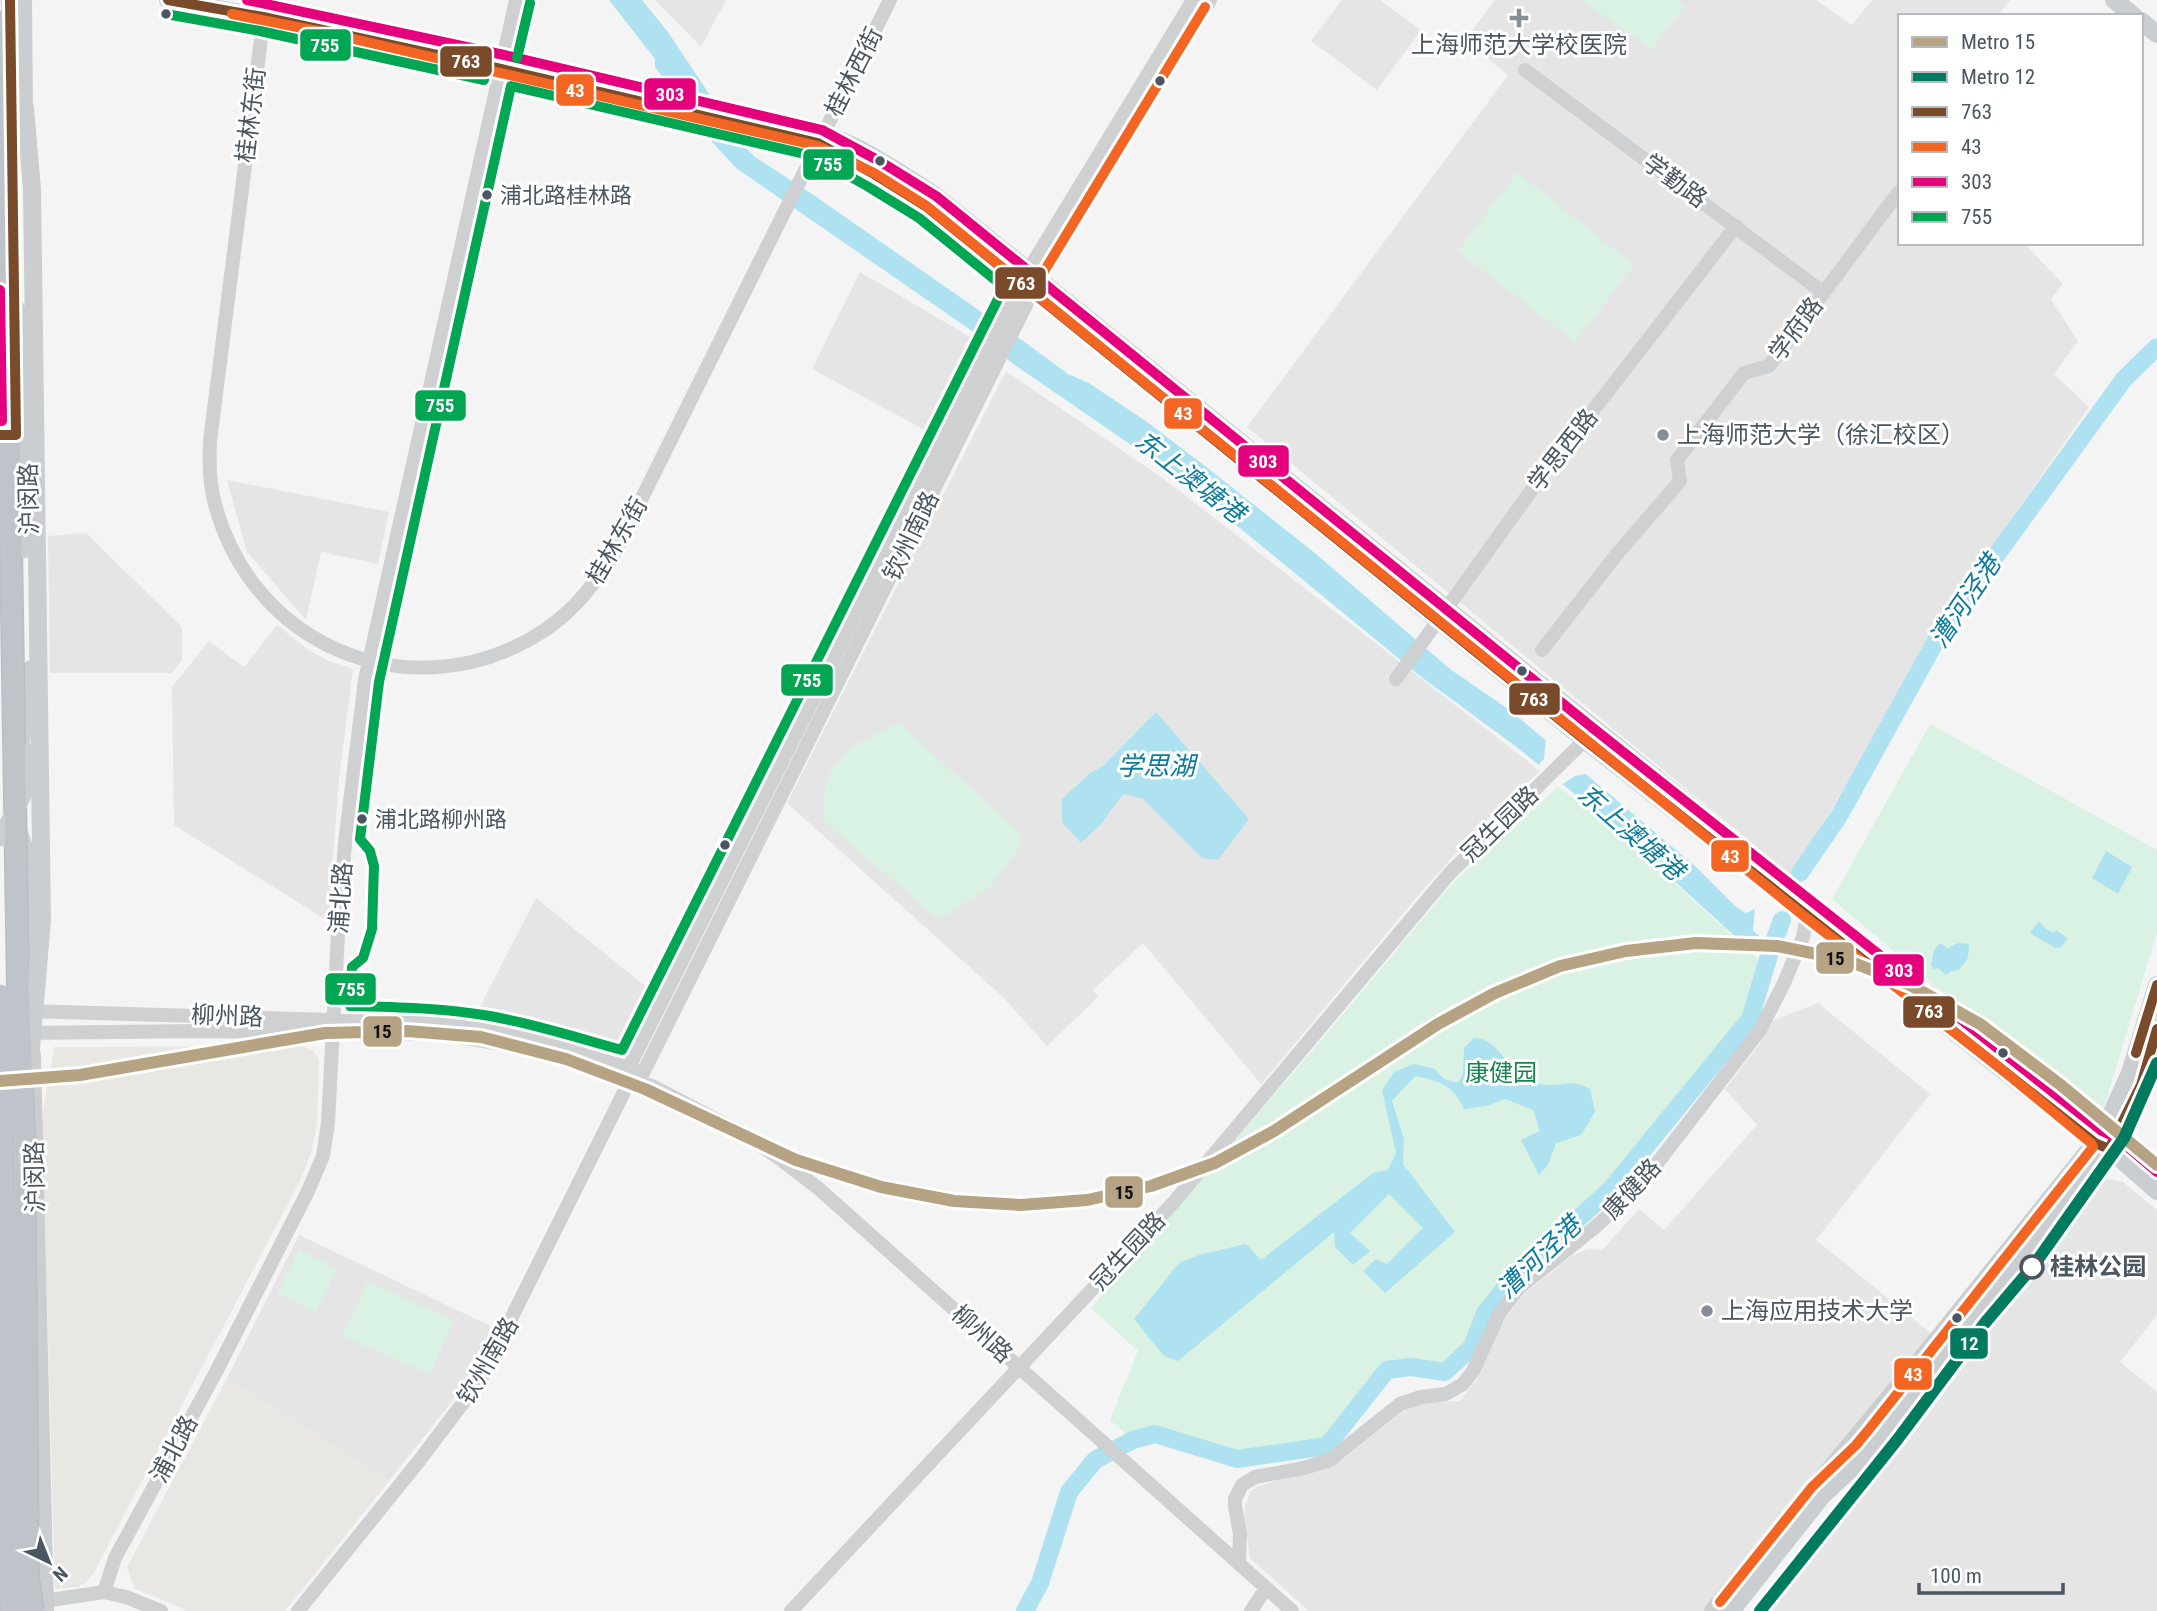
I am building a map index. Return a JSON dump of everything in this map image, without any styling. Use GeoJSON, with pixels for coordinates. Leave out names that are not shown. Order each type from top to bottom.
{"type":"FeatureCollection","features":[{"type":"Feature","properties":{"kind":"highway"},"geometry":{"type":"LineString","coordinates":[[0,21],[5,170],[18,973],[24,1134],[28,1579],[33,1608]]}},
{"type":"Feature","properties":{"kind":"highway"},"geometry":{"type":"LineString","coordinates":[[13,1002],[8,1562],[33,1608]]}},
{"type":"Feature","properties":{"kind":"highway"},"geometry":{"type":"LineString","coordinates":[[30,1262],[35,1484],[33,1608]]}},
{"type":"Feature","properties":{"kind":"main road","name":"沪闵路"},"geometry":{"type":"LineString","coordinates":[[10,0],[20,745],[13,1002],[32,1038],[33,1608]]}},
{"type":"Feature","properties":{"kind":"main road","name":"沪闵路"},"geometry":{"type":"LineString","coordinates":[[20,745],[31,684],[23,0]]}},
{"type":"Feature","properties":{"kind":"main road"},"geometry":{"type":"LineString","coordinates":[[168,0],[265,8]]}},
{"type":"Feature","properties":{"kind":"main road"},"geometry":{"type":"LineString","coordinates":[[235,0],[502,64],[671,109],[734,118]]}},
{"type":"Feature","properties":{"kind":"main road"},"geometry":{"type":"LineString","coordinates":[[2114,0],[2132,14]]}},
{"type":"Feature","properties":{"kind":"main road"},"geometry":{"type":"LineString","coordinates":[[502,64],[657,94],[734,118],[820,138],[926,207],[1030,281],[1810,911],[2003,1052],[2157,1191]]}},
{"type":"Feature","properties":{"kind":"main road"},"geometry":{"type":"LineString","coordinates":[[0,66],[9,76],[24,108],[32,189],[42,921],[24,1134]]}},
{"type":"Feature","properties":{"kind":"main road"},"geometry":{"type":"LineString","coordinates":[[13,120],[24,80]]}},
{"type":"Feature","properties":{"kind":"main road"},"geometry":{"type":"LineString","coordinates":[[0,837],[22,794],[31,762],[19,336],[5,170]]}},
{"type":"Feature","properties":{"kind":"main road"},"geometry":{"type":"LineString","coordinates":[[1713,1611],[2102,1142],[2130,1073],[2157,985]]}},
{"type":"Feature","properties":{"kind":"main road"},"geometry":{"type":"LineString","coordinates":[[13,1002],[7,1038],[22,1578],[33,1608]]}},
{"type":"Feature","properties":{"kind":"main road"},"geometry":{"type":"LineString","coordinates":[[1731,1611],[1822,1496],[1866,1455],[1881,1437],[2102,1142],[2141,1085],[2157,1029]]}},
{"type":"Feature","properties":{"kind":"street","name":"浦北路"},"geometry":{"type":"LineString","coordinates":[[104,1592],[115,1558],[216,1372],[317,1173],[327,1139],[345,843],[369,662],[516,0]]}},
{"type":"Feature","properties":{"kind":"street","name":"桂林西街"},"geometry":{"type":"LineString","coordinates":[[820,138],[890,0]]}},
{"type":"Feature","properties":{"kind":"street","name":"钦州南路"},"geometry":{"type":"LineString","coordinates":[[298,1611],[419,1461],[481,1379],[1030,281],[1193,0]]}},
{"type":"Feature","properties":{"kind":"street","name":"钦州南路"},"geometry":{"type":"LineString","coordinates":[[1030,281],[1210,0]]}},
{"type":"Feature","properties":{"kind":"street","name":"桂林东街"},"geometry":{"type":"LineString","coordinates":[[265,8],[210,441],[209,470],[224,533],[238,560],[274,607],[298,628],[327,646],[369,662],[419,668],[460,664],[498,654],[532,638],[563,617],[590,590],[613,556],[820,138]]}},
{"type":"Feature","properties":{"kind":"street","name":"学勤路"},"geometry":{"type":"LineString","coordinates":[[1525,71],[1824,293]]}},
{"type":"Feature","properties":{"kind":"street","name":"学府路"},"geometry":{"type":"LineString","coordinates":[[1542,650],[1617,554],[1679,481],[1677,460],[1744,373],[1769,366],[1898,193]]}},
{"type":"Feature","properties":{"kind":"street","name":"学思西路"},"geometry":{"type":"LineString","coordinates":[[1399,675],[1533,488],[1737,226]]}},
{"type":"Feature","properties":{"kind":"street","name":"冠生园路"},"geometry":{"type":"LineString","coordinates":[[792,1611],[1202,1170],[1429,896],[1591,735]]}},
{"type":"Feature","properties":{"kind":"street","name":"康健路"},"geometry":{"type":"LineString","coordinates":[[1240,1564],[1240,1534],[1235,1506],[1242,1485],[1255,1477],[1330,1460],[1400,1404],[1421,1397],[1446,1394],[1463,1384],[1473,1371],[1499,1314],[1513,1294],[1635,1192],[1760,1030],[1780,992],[1803,937],[1810,911]]}},
{"type":"Feature","properties":{"kind":"street","name":"柳州路"},"geometry":{"type":"LineString","coordinates":[[13,1002],[70,1012],[335,1026]]}},
{"type":"Feature","properties":{"kind":"street","name":"柳州路"},"geometry":{"type":"LineString","coordinates":[[7,1038],[69,1033],[438,1023],[535,1040],[634,1074],[757,1143],[818,1188],[1292,1611]]}},
{"type":"Feature","properties":{"kind":"street"},"geometry":{"type":"LineString","coordinates":[[1251,1611],[1266,1588]]}},
{"type":"Feature","properties":{"kind":"street"},"geometry":{"type":"LineString","coordinates":[[0,1600],[33,1608],[104,1592],[126,1597],[161,1611]]}},
{"type":"Feature","properties":{"kind":"shaded area"},"geometry":{"type":"Polygon","coordinates":[[[655,0],[726,0],[701,47],[655,0]]]}},
{"type":"Feature","properties":{"kind":"shaded area"},"geometry":{"type":"Polygon","coordinates":[[[1342,0],[1380,0],[1421,30],[1377,90],[1311,41],[1342,0]]]}},
{"type":"Feature","properties":{"kind":"shaded area","name":"上海师范大学（徐汇校区）"},"geometry":{"type":"Polygon","coordinates":[[[1495,0],[1816,0],[1852,25],[1872,0],[2010,0],[2000,14],[1898,14],[1898,245],[2026,245],[2063,284],[2051,299],[2078,341],[2054,374],[2089,407],[1956,599],[1792,876],[1247,427],[1508,75],[1465,40],[1495,0]]]}},
{"type":"Feature","properties":{"kind":"shaded area"},"geometry":{"type":"Polygon","coordinates":[[[860,272],[977,341],[932,434],[812,369],[860,272]]]}},
{"type":"Feature","properties":{"kind":"shaded area"},"geometry":{"type":"Polygon","coordinates":[[[1006,371],[1168,482],[1540,771],[1480,827],[1421,892],[1261,1084],[1143,943],[1093,990],[1098,997],[1047,1046],[1004,998],[787,803],[1006,371]]]}},
{"type":"Feature","properties":{"kind":"shaded area"},"geometry":{"type":"Polygon","coordinates":[[[227,480],[389,512],[378,564],[321,552],[306,620],[247,552],[227,480]]]}},
{"type":"Feature","properties":{"kind":"shaded area"},"geometry":{"type":"Polygon","coordinates":[[[86,533],[182,627],[182,660],[172,673],[50,673],[48,536],[86,533]]]}},
{"type":"Feature","properties":{"kind":"shaded area"},"geometry":{"type":"Polygon","coordinates":[[[277,625],[310,651],[353,669],[339,779],[328,921],[174,825],[172,687],[209,641],[244,667],[277,625]]]}},
{"type":"Feature","properties":{"kind":"shaded area"},"geometry":{"type":"Polygon","coordinates":[[[536,898],[655,994],[633,1037],[618,1052],[475,1016],[536,898]]]}},
{"type":"Feature","properties":{"kind":"shaded area","name":"上海应用技术大学"},"geometry":{"type":"Polygon","coordinates":[[[1818,1003],[1930,1094],[1816,1240],[1932,1334],[1704,1611],[1309,1611],[1250,1558],[1244,1516],[1251,1491],[1256,1487],[1342,1460],[1412,1406],[1425,1402],[1460,1401],[1476,1381],[1500,1326],[1523,1295],[1573,1255],[1588,1249],[1601,1250],[1639,1209],[1664,1230],[1757,1125],[1725,1089],[1759,1045],[1774,1020],[1818,1003]]]}},
{"type":"Feature","properties":{"kind":"shaded area"},"geometry":{"type":"Polygon","coordinates":[[[302,1046],[314,1051],[319,1060],[317,1125],[311,1153],[300,1181],[93,1574],[78,1587],[55,1589],[42,1117],[54,1047],[302,1046]]]}},
{"type":"Feature","properties":{"kind":"shaded area","name":"上海应用技术大学"},"geometry":{"type":"Polygon","coordinates":[[[2103,1178],[2123,1182],[2157,1210],[2157,1315],[2120,1362],[2157,1392],[2157,1611],[1762,1611],[1897,1440],[1984,1324],[2103,1178]]]}},
{"type":"Feature","properties":{"kind":"shaded area"},"geometry":{"type":"Polygon","coordinates":[[[299,1235],[495,1328],[473,1370],[453,1400],[389,1481],[227,1378],[299,1235]]]}},
{"type":"Feature","properties":{"kind":"shaded area"},"geometry":{"type":"Polygon","coordinates":[[[227,1378],[389,1481],[285,1611],[188,1611],[134,1588],[127,1567],[227,1378]]]}},
{"type":"Feature","properties":{"kind":"green space"},"geometry":{"type":"Polygon","coordinates":[[[1582,0],[1677,0],[1685,6],[1652,50],[1582,0]]]}},
{"type":"Feature","properties":{"kind":"green space"},"geometry":{"type":"Polygon","coordinates":[[[1517,172],[1634,265],[1575,342],[1458,251],[1517,172]]]}},
{"type":"Feature","properties":{"kind":"green space"},"geometry":{"type":"Polygon","coordinates":[[[899,723],[1020,833],[1020,847],[987,890],[938,919],[824,821],[823,797],[834,767],[851,749],[899,723]]]}},
{"type":"Feature","properties":{"kind":"green space"},"geometry":{"type":"Polygon","coordinates":[[[1930,724],[2157,850],[2157,933],[2102,1113],[2087,1115],[1832,899],[1930,724]]]}},
{"type":"Feature","properties":{"kind":"green space","name":"康健园"},"geometry":{"type":"Polygon","coordinates":[[[1558,787],[1606,821],[1758,959],[1750,1019],[1611,1189],[1514,1277],[1485,1313],[1472,1347],[1445,1372],[1411,1367],[1387,1370],[1327,1446],[1237,1459],[1155,1434],[1133,1440],[1110,1420],[1138,1351],[1091,1308],[1453,883],[1558,787]]]}},
{"type":"Feature","properties":{"kind":"green space"},"geometry":{"type":"Polygon","coordinates":[[[299,1250],[337,1269],[316,1312],[277,1293],[299,1250]]]}},
{"type":"Feature","properties":{"kind":"green space"},"geometry":{"type":"Polygon","coordinates":[[[367,1282],[454,1320],[430,1374],[343,1336],[367,1282]]]}},
{"type":"Feature","properties":{"kind":"water"},"geometry":{"type":"Polygon","coordinates":[[[609,0],[642,0],[668,32],[743,145],[755,157],[815,196],[1068,374],[1089,383],[1147,422],[1316,554],[1450,669],[1511,711],[1695,866],[1736,907],[1746,913],[1755,909],[1751,951],[1615,827],[1518,748],[1420,676],[1179,478],[736,168],[705,134],[655,67],[655,59],[609,0]]]}},
{"type":"Feature","properties":{"kind":"water","name":"学思湖"},"geometry":{"type":"Polygon","coordinates":[[[1156,712],[1249,819],[1218,860],[1202,858],[1143,799],[1123,794],[1101,824],[1081,843],[1062,822],[1062,799],[1090,773],[1103,766],[1156,712]]]}},
{"type":"Feature","properties":{"kind":"water"},"geometry":{"type":"Polygon","coordinates":[[[2106,851],[2132,867],[2118,894],[2092,878],[2106,851]]]}},
{"type":"Feature","properties":{"kind":"water"},"geometry":{"type":"Polygon","coordinates":[[[2039,921],[2053,933],[2056,930],[2068,938],[2061,947],[2055,948],[2030,933],[2039,921]]]}},
{"type":"Feature","properties":{"kind":"water"},"geometry":{"type":"Polygon","coordinates":[[[1940,943],[1948,948],[1958,943],[1969,944],[1968,958],[1959,970],[1946,975],[1931,966],[1934,950],[1940,943]]]}},
{"type":"Feature","properties":{"kind":"water"},"geometry":{"type":"Polygon","coordinates":[[[1474,1038],[1490,1043],[1515,1071],[1534,1082],[1547,1085],[1574,1083],[1590,1089],[1595,1112],[1581,1135],[1556,1143],[1548,1165],[1539,1175],[1521,1140],[1540,1131],[1533,1110],[1505,1099],[1487,1106],[1464,1109],[1455,1094],[1445,1085],[1415,1076],[1392,1101],[1404,1139],[1403,1164],[1455,1232],[1385,1293],[1363,1271],[1376,1259],[1387,1264],[1423,1228],[1389,1194],[1350,1233],[1370,1251],[1353,1265],[1335,1247],[1334,1232],[1178,1361],[1164,1356],[1134,1319],[1179,1263],[1202,1254],[1246,1244],[1261,1260],[1373,1173],[1388,1170],[1396,1153],[1382,1090],[1394,1072],[1414,1064],[1435,1069],[1444,1079],[1458,1083],[1463,1074],[1464,1048],[1474,1038]]]}},
{"type":"Feature","properties":{"kind":"pier"},"geometry":{"type":"Polygon","coordinates":[[[1546,737],[1595,777],[1585,774],[1575,776],[1558,787],[1535,768],[1544,759],[1546,737]]]}},
{"type":"Feature","properties":{"kind":"waterway","name":"漕河泾港"},"geometry":{"type":"LineString","coordinates":[[1800,873],[1839,816],[1942,630],[2124,379],[2157,347]]}},
{"type":"Feature","properties":{"kind":"waterway","name":"漕河泾港"},"geometry":{"type":"LineString","coordinates":[[1025,1611],[1040,1583],[1069,1492],[1095,1460],[1133,1440],[1155,1434],[1237,1459],[1327,1446],[1387,1370],[1411,1367],[1445,1372],[1472,1347],[1485,1313],[1514,1277],[1611,1189],[1750,1019],[1782,920]]}},
{"type":"Feature","properties":{"kind":"waterway","name":"东上澳塘港"},"geometry":{"type":"LineString","coordinates":[[1744,929],[1770,952]]}},
{"type":"Feature","properties":{"kind":"metro line","name":"15"},"geometry":{"type":"LineString","coordinates":[[0,1081],[80,1075],[325,1033],[407,1031],[481,1037],[566,1059],[645,1089],[796,1160],[881,1187],[954,1201],[1021,1205],[1087,1200],[1151,1186],[1215,1163],[1274,1131],[1438,1024],[1495,993],[1560,966],[1626,951],[1696,943],[1777,946],[1846,960],[1910,985],[1980,1024],[2062,1086],[2157,1165]]}},
{"type":"Feature","properties":{"kind":"metro line","name":"12"},"geometry":{"type":"LineString","coordinates":[[1760,1611],[1897,1440],[1984,1324],[2034,1265],[2124,1138],[2157,1063]]}},
{"type":"Feature","properties":{"kind":"transit line","name":"763"},"geometry":{"type":"LineString","coordinates":[[0,435],[16,435],[10,0]]}},
{"type":"Feature","properties":{"kind":"transit line","name":"763"},"geometry":{"type":"LineString","coordinates":[[168,0],[263,17],[501,69],[818,143],[927,207],[1585,740],[2095,1143],[2109,1149],[2141,1085],[2157,1029]]}},
{"type":"Feature","properties":{"kind":"transit line","name":"303"},"geometry":{"type":"LineString","coordinates":[[247,0],[504,55],[822,130],[881,162],[936,196],[1594,729],[2157,1172]]}},
{"type":"Feature","properties":{"kind":"transit line","name":"755"},"geometry":{"type":"LineString","coordinates":[[517,58],[530,3]]}},
{"type":"Feature","properties":{"kind":"transit line","name":"43"},"geometry":{"type":"LineString","coordinates":[[1041,280],[1205,7]]}},
{"type":"Feature","properties":{"kind":"transit line","name":"755"},"geometry":{"type":"LineString","coordinates":[[166,14],[260,31],[484,80]]}},
{"type":"Feature","properties":{"kind":"transit line","name":"43"},"geometry":{"type":"LineString","coordinates":[[232,14],[332,34],[818,146],[874,173],[925,205],[1804,916],[1994,1063],[2091,1143],[2093,1147],[1870,1428],[1812,1487],[1720,1602]]}},
{"type":"Feature","properties":{"kind":"transit line","name":"755"},"geometry":{"type":"LineString","coordinates":[[511,86],[813,156],[919,218],[1004,287],[622,1050],[540,1027],[473,1013],[350,1006],[352,967],[363,958],[372,929],[374,866],[370,851],[360,839],[379,682],[511,86]]}},
{"type":"Feature","properties":{"kind":"transit line","name":"303"},"geometry":{"type":"LineString","coordinates":[[0,290],[0,421]]}},
{"type":"Feature","properties":{"kind":"transit line","name":"763"},"geometry":{"type":"LineString","coordinates":[[2136,1053],[2157,985]]}},
{"type":"Feature","properties":{"kind":"place","name":"上海师范大学校医院"},"geometry":{"type":"Point","coordinates":[1519,18]}},
{"type":"Feature","properties":{"kind":"place","name":"浦北路桂林路"},"geometry":{"type":"Point","coordinates":[487,195]}},
{"type":"Feature","properties":{"kind":"place","name":"上海师范大学（徐汇校区）"},"geometry":{"type":"Point","coordinates":[1663,435]}},
{"type":"Feature","properties":{"kind":"place","name":"浦北路柳州路"},"geometry":{"type":"Point","coordinates":[362,819]}},
{"type":"Feature","properties":{"kind":"place","name":"桂林公园"},"geometry":{"type":"Point","coordinates":[2032,1267]}},
{"type":"Feature","properties":{"kind":"place","name":"上海应用技术大学"},"geometry":{"type":"Point","coordinates":[1707,1311]}}]}
